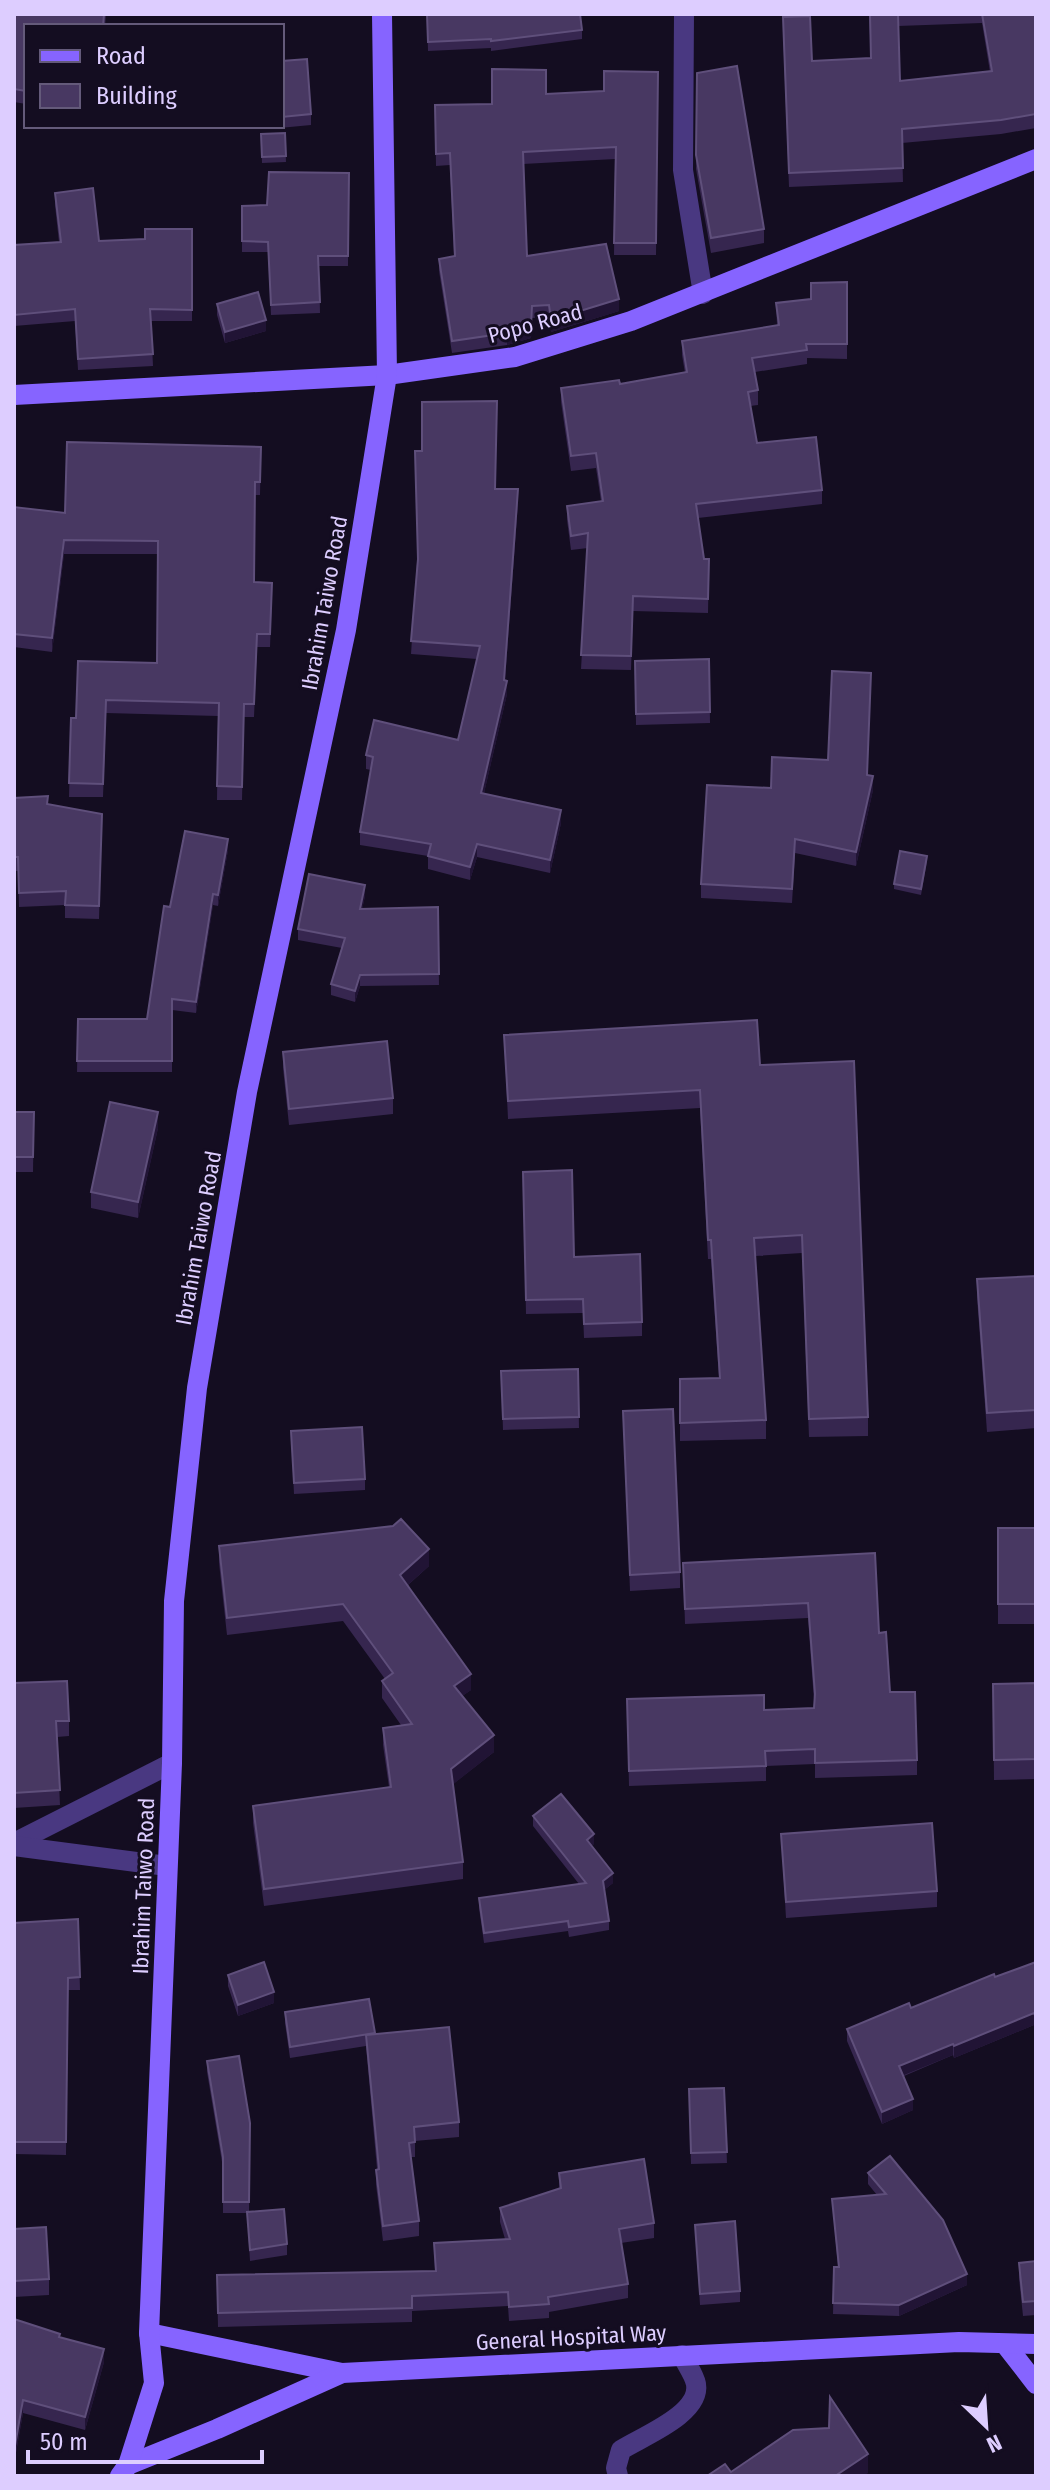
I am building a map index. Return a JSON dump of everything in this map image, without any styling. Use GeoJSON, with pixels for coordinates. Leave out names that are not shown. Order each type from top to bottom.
{"type":"FeatureCollection","features":[{"type":"Feature","properties":{"kind":"main road","name":"Ibrahim Taiwo Road"},"geometry":{"type":"LineString","coordinates":[[124,2470],[154,2383],[149,2333],[172,1763],[174,1601],[197,1388],[247,1092],[346,630],[387,375],[382,14]]}},
{"type":"Feature","properties":{"kind":"main road","name":"Popo Road"},"geometry":{"type":"LineString","coordinates":[[14,395],[387,375],[515,357],[631,321],[703,294],[1036,159]]}},
{"type":"Feature","properties":{"kind":"main road"},"geometry":{"type":"LineString","coordinates":[[149,2333],[342,2373]]}},
{"type":"Feature","properties":{"kind":"main road","name":"General Hospital Way"},"geometry":{"type":"LineString","coordinates":[[124,2470],[342,2373],[959,2342],[1036,2344]]}},
{"type":"Feature","properties":{"kind":"main road"},"geometry":{"type":"LineString","coordinates":[[1005,2344],[1036,2384]]}},
{"type":"Feature","properties":{"kind":"street"},"geometry":{"type":"LineString","coordinates":[[684,14],[683,170],[703,294]]}},
{"type":"Feature","properties":{"kind":"street"},"geometry":{"type":"LineString","coordinates":[[14,1844],[172,1763]]}},
{"type":"Feature","properties":{"kind":"street"},"geometry":{"type":"LineString","coordinates":[[14,1844],[167,1866]]}},
{"type":"Feature","properties":{"kind":"street"},"geometry":{"type":"LineString","coordinates":[[618,2476],[616,2468],[621,2450],[683,2414],[694,2401],[696,2383],[682,2355]]}},
{"type":"Feature","properties":{"kind":"building"},"geometry":{"type":"Polygon","coordinates":[[[14,14],[104,14],[103,24],[24,24],[24,91],[14,89],[14,14]]]}},
{"type":"Feature","properties":{"kind":"building"},"geometry":{"type":"Polygon","coordinates":[[[427,14],[580,14],[582,30],[491,41],[428,42],[427,14]]]}},
{"type":"Feature","properties":{"kind":"building"},"geometry":{"type":"Polygon","coordinates":[[[870,14],[898,14],[900,81],[992,71],[982,14],[1036,14],[1036,114],[902,129],[903,168],[789,173],[783,17],[810,16],[812,61],[871,58],[870,14]]]}},
{"type":"Feature","properties":{"kind":"building"},"geometry":{"type":"Polygon","coordinates":[[[307,59],[311,114],[284,117],[284,61],[307,59]]]}},
{"type":"Feature","properties":{"kind":"building"},"geometry":{"type":"Polygon","coordinates":[[[737,66],[764,229],[711,238],[696,155],[697,73],[737,66]]]}},
{"type":"Feature","properties":{"kind":"building"},"geometry":{"type":"Polygon","coordinates":[[[492,69],[546,70],[546,94],[604,91],[604,71],[658,72],[656,243],[614,243],[616,147],[523,152],[527,256],[606,244],[619,299],[551,320],[549,305],[532,306],[531,326],[507,333],[452,341],[439,259],[455,256],[450,153],[436,154],[435,105],[492,104],[492,69]]]}},
{"type":"Feature","properties":{"kind":"building"},"geometry":{"type":"Polygon","coordinates":[[[285,133],[286,156],[262,157],[261,134],[285,133]]]}},
{"type":"Feature","properties":{"kind":"building"},"geometry":{"type":"Polygon","coordinates":[[[269,172],[349,173],[348,256],[318,256],[320,302],[271,305],[268,242],[242,241],[242,206],[267,205],[269,172]]]}},
{"type":"Feature","properties":{"kind":"building"},"geometry":{"type":"Polygon","coordinates":[[[93,188],[99,241],[145,239],[145,229],[192,229],[192,310],[150,309],[153,354],[78,359],[75,309],[14,315],[14,245],[61,242],[55,193],[93,188]]]}},
{"type":"Feature","properties":{"kind":"building"},"geometry":{"type":"Polygon","coordinates":[[[847,282],[847,344],[806,344],[807,350],[752,358],[758,390],[748,392],[757,443],[816,437],[822,490],[696,504],[704,559],[709,559],[708,599],[633,596],[631,656],[581,655],[588,533],[571,536],[567,506],[603,501],[596,453],[571,456],[561,388],[619,380],[620,384],[687,372],[682,341],[779,325],[776,303],[811,299],[811,283],[847,282]]]}},
{"type":"Feature","properties":{"kind":"building"},"geometry":{"type":"Polygon","coordinates":[[[258,292],[266,320],[225,332],[217,304],[258,292]]]}},
{"type":"Feature","properties":{"kind":"building"},"geometry":{"type":"Polygon","coordinates":[[[497,401],[495,489],[518,489],[504,680],[507,681],[481,793],[561,810],[550,860],[477,844],[470,867],[428,856],[431,844],[360,832],[373,757],[366,755],[374,720],[458,740],[480,646],[411,641],[418,559],[415,451],[422,451],[422,402],[497,401]]]}},
{"type":"Feature","properties":{"kind":"building"},"geometry":{"type":"Polygon","coordinates":[[[67,442],[261,447],[260,482],[255,482],[254,582],[272,583],[270,634],[257,634],[254,704],[244,704],[242,787],[217,786],[219,703],[106,700],[103,784],[69,783],[71,718],[76,718],[78,661],[157,663],[158,541],[64,540],[52,638],[14,634],[14,507],[65,513],[67,442]]]}},
{"type":"Feature","properties":{"kind":"building"},"geometry":{"type":"Polygon","coordinates":[[[709,659],[710,712],[636,714],[635,661],[709,659]]]}},
{"type":"Feature","properties":{"kind":"building"},"geometry":{"type":"Polygon","coordinates":[[[832,671],[871,673],[867,775],[873,776],[856,852],[795,839],[792,889],[701,884],[707,785],[771,788],[772,757],[828,760],[832,671]]]}},
{"type":"Feature","properties":{"kind":"building"},"geometry":{"type":"Polygon","coordinates":[[[48,796],[47,804],[102,814],[99,906],[65,905],[66,891],[19,893],[18,857],[14,857],[14,798],[48,796]]]}},
{"type":"Feature","properties":{"kind":"building"},"geometry":{"type":"Polygon","coordinates":[[[185,831],[228,839],[218,895],[213,894],[196,1002],[172,999],[172,1061],[77,1061],[78,1019],[147,1019],[164,906],[170,907],[185,831]]]}},
{"type":"Feature","properties":{"kind":"building"},"geometry":{"type":"Polygon","coordinates":[[[900,851],[927,856],[921,889],[894,884],[900,851]]]}},
{"type":"Feature","properties":{"kind":"building"},"geometry":{"type":"Polygon","coordinates":[[[309,874],[365,885],[360,909],[438,907],[439,974],[360,975],[355,991],[331,984],[345,938],[298,929],[309,874]]]}},
{"type":"Feature","properties":{"kind":"building"},"geometry":{"type":"Polygon","coordinates":[[[757,1020],[760,1065],[854,1061],[868,1417],[809,1419],[802,1235],[754,1238],[766,1420],[680,1423],[680,1379],[720,1378],[711,1240],[708,1240],[700,1090],[508,1101],[504,1035],[757,1020]]]}},
{"type":"Feature","properties":{"kind":"building"},"geometry":{"type":"Polygon","coordinates":[[[387,1041],[393,1098],[289,1109],[283,1052],[387,1041]]]}},
{"type":"Feature","properties":{"kind":"building"},"geometry":{"type":"Polygon","coordinates":[[[110,1102],[158,1112],[138,1202],[91,1192],[110,1102]]]}},
{"type":"Feature","properties":{"kind":"building"},"geometry":{"type":"Polygon","coordinates":[[[14,1112],[34,1112],[33,1157],[14,1157],[14,1112]]]}},
{"type":"Feature","properties":{"kind":"building"},"geometry":{"type":"Polygon","coordinates":[[[572,1170],[574,1257],[640,1254],[642,1322],[584,1324],[583,1299],[526,1300],[523,1172],[572,1170]]]}},
{"type":"Feature","properties":{"kind":"building"},"geometry":{"type":"Polygon","coordinates":[[[1036,1276],[1036,1410],[987,1413],[977,1279],[1036,1276]]]}},
{"type":"Feature","properties":{"kind":"building"},"geometry":{"type":"Polygon","coordinates":[[[578,1369],[579,1417],[503,1419],[501,1371],[578,1369]]]}},
{"type":"Feature","properties":{"kind":"building"},"geometry":{"type":"Polygon","coordinates":[[[673,1409],[680,1572],[630,1575],[623,1411],[673,1409]]]}},
{"type":"Feature","properties":{"kind":"building"},"geometry":{"type":"Polygon","coordinates":[[[362,1427],[365,1479],[294,1483],[291,1431],[362,1427]]]}},
{"type":"Feature","properties":{"kind":"building"},"geometry":{"type":"Polygon","coordinates":[[[401,1519],[429,1549],[400,1575],[471,1674],[454,1686],[494,1735],[451,1769],[463,1862],[264,1889],[253,1806],[391,1787],[383,1728],[412,1724],[382,1681],[393,1673],[343,1604],[227,1618],[219,1546],[393,1526],[401,1519]]]}},
{"type":"Feature","properties":{"kind":"building"},"geometry":{"type":"Polygon","coordinates":[[[998,1528],[1036,1528],[1036,1604],[998,1604],[998,1528]]]}},
{"type":"Feature","properties":{"kind":"building"},"geometry":{"type":"Polygon","coordinates":[[[875,1553],[879,1633],[886,1632],[890,1692],[915,1692],[917,1760],[815,1763],[815,1749],[765,1751],[766,1766],[629,1771],[627,1699],[764,1695],[764,1710],[814,1708],[808,1603],[685,1609],[683,1563],[875,1553]]]}},
{"type":"Feature","properties":{"kind":"building"},"geometry":{"type":"Polygon","coordinates":[[[67,1681],[69,1721],[56,1721],[60,1790],[14,1793],[14,1683],[67,1681]]]}},
{"type":"Feature","properties":{"kind":"building"},"geometry":{"type":"Polygon","coordinates":[[[1036,1683],[1036,1759],[994,1760],[993,1684],[1036,1683]]]}},
{"type":"Feature","properties":{"kind":"building"},"geometry":{"type":"Polygon","coordinates":[[[561,1794],[594,1834],[587,1840],[613,1873],[603,1881],[609,1921],[569,1927],[568,1921],[484,1933],[479,1898],[586,1883],[533,1816],[561,1794]]]}},
{"type":"Feature","properties":{"kind":"building"},"geometry":{"type":"Polygon","coordinates":[[[932,1823],[937,1891],[786,1902],[781,1834],[932,1823]]]}},
{"type":"Feature","properties":{"kind":"building"},"geometry":{"type":"Polygon","coordinates":[[[78,1919],[80,1977],[68,1978],[66,2142],[14,2142],[14,1923],[78,1919]]]}},
{"type":"Feature","properties":{"kind":"building"},"geometry":{"type":"Polygon","coordinates":[[[264,1962],[274,1992],[238,2005],[228,1975],[264,1962]]]}},
{"type":"Feature","properties":{"kind":"building"},"geometry":{"type":"Polygon","coordinates":[[[1036,1962],[1036,2018],[1034,2013],[899,2066],[913,2099],[882,2112],[847,2029],[909,2003],[911,2008],[994,1974],[995,1977],[1036,1962]]]}},
{"type":"Feature","properties":{"kind":"building"},"geometry":{"type":"Polygon","coordinates":[[[369,1999],[375,2033],[290,2047],[285,2012],[369,1999]]]}},
{"type":"Feature","properties":{"kind":"building"},"geometry":{"type":"Polygon","coordinates":[[[449,2027],[459,2122],[414,2127],[415,2142],[409,2143],[419,2221],[383,2226],[366,2035],[449,2027]]]}},
{"type":"Feature","properties":{"kind":"building"},"geometry":{"type":"Polygon","coordinates":[[[239,2056],[250,2123],[249,2202],[223,2202],[223,2157],[207,2061],[239,2056]]]}},
{"type":"Feature","properties":{"kind":"building"},"geometry":{"type":"Polygon","coordinates":[[[724,2088],[727,2152],[691,2153],[689,2089],[724,2088]]]}},
{"type":"Feature","properties":{"kind":"building"},"geometry":{"type":"Polygon","coordinates":[[[890,2156],[943,2220],[967,2274],[899,2305],[833,2303],[834,2267],[839,2267],[832,2199],[886,2194],[868,2173],[890,2156]]]}},
{"type":"Feature","properties":{"kind":"building"},"geometry":{"type":"Polygon","coordinates":[[[644,2159],[654,2223],[619,2229],[628,2284],[548,2297],[549,2304],[509,2307],[508,2292],[412,2296],[412,2308],[218,2313],[217,2275],[436,2271],[434,2243],[510,2239],[500,2208],[561,2188],[559,2173],[644,2159]]]}},
{"type":"Feature","properties":{"kind":"building"},"geometry":{"type":"Polygon","coordinates":[[[284,2209],[287,2244],[250,2250],[247,2212],[284,2209]]]}},
{"type":"Feature","properties":{"kind":"building"},"geometry":{"type":"Polygon","coordinates":[[[735,2221],[740,2291],[700,2294],[695,2225],[735,2221]]]}},
{"type":"Feature","properties":{"kind":"building"},"geometry":{"type":"Polygon","coordinates":[[[46,2227],[49,2279],[14,2281],[14,2229],[46,2227]]]}},
{"type":"Feature","properties":{"kind":"building"},"geometry":{"type":"Polygon","coordinates":[[[1036,2261],[1036,2301],[1023,2302],[1019,2263],[1036,2261]]]}},
{"type":"Feature","properties":{"kind":"building"},"geometry":{"type":"Polygon","coordinates":[[[14,2319],[60,2334],[59,2337],[104,2349],[85,2417],[23,2400],[14,2451],[14,2319]]]}},
{"type":"Feature","properties":{"kind":"building"},"geometry":{"type":"Polygon","coordinates":[[[830,2397],[868,2454],[835,2476],[707,2476],[725,2464],[731,2472],[793,2430],[829,2428],[830,2397]]]}}]}
